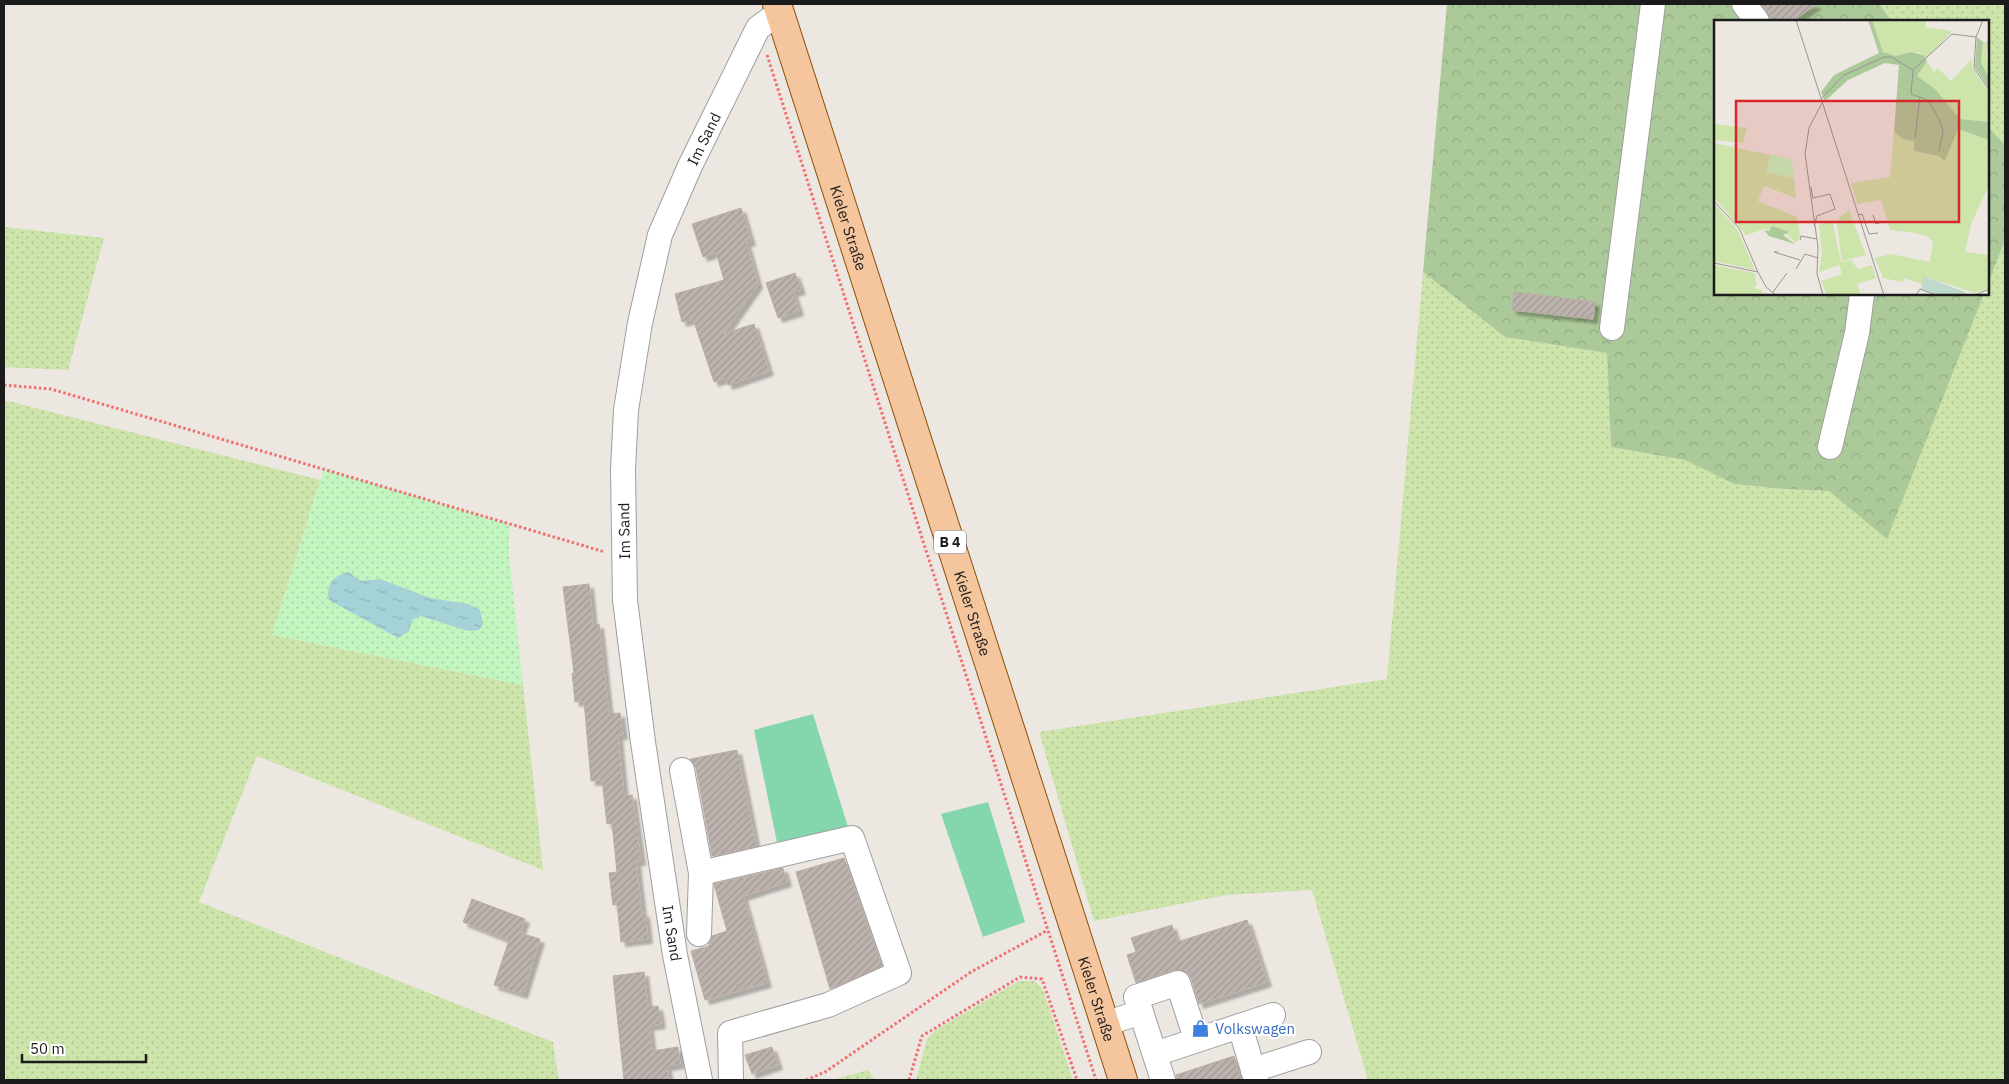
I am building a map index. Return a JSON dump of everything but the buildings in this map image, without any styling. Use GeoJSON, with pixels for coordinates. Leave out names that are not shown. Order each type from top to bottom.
{"type":"FeatureCollection","features":[{"type":"Feature","properties":{"kind":"main road","name":"Kieler Straße"},"geometry":{"type":"LineString","coordinates":[[778,8],[1060,926],[1105,1024],[1123,1080]]}},
{"type":"Feature","properties":{"kind":"street"},"geometry":{"type":"LineString","coordinates":[[1612,328],[1653,4]]}},
{"type":"Feature","properties":{"kind":"street"},"geometry":{"type":"LineString","coordinates":[[1744,4],[1757,20]]}},
{"type":"Feature","properties":{"kind":"street","name":"Im Sand"},"geometry":{"type":"LineString","coordinates":[[700,1080],[674,955],[644,752],[625,600],[623,470],[626,410],[640,323],[660,235],[690,166],[758,28],[778,8]]}},
{"type":"Feature","properties":{"kind":"street"},"geometry":{"type":"LineString","coordinates":[[1830,447],[1857,333],[1862,295]]}},
{"type":"Feature","properties":{"kind":"street"},"geometry":{"type":"LineString","coordinates":[[682,770],[701,873],[699,934]]}},
{"type":"Feature","properties":{"kind":"street"},"geometry":{"type":"LineString","coordinates":[[701,873],[852,838],[899,972],[828,1005],[730,1033],[731,1080]]}},
{"type":"Feature","properties":{"kind":"street"},"geometry":{"type":"LineString","coordinates":[[1163,1080],[1136,997],[1178,983],[1196,1040]]}},
{"type":"Feature","properties":{"kind":"street"},"geometry":{"type":"LineString","coordinates":[[1105,1024],[1141,1012]]}},
{"type":"Feature","properties":{"kind":"street"},"geometry":{"type":"LineString","coordinates":[[1155,1054],[1273,1015]]}},
{"type":"Feature","properties":{"kind":"street"},"geometry":{"type":"LineString","coordinates":[[1240,1026],[1255,1075],[1309,1052]]}},
{"type":"Feature","properties":{"kind":"path"},"geometry":{"type":"LineString","coordinates":[[758,28],[1060,926],[1096,1080]]}},
{"type":"Feature","properties":{"kind":"path"},"geometry":{"type":"LineString","coordinates":[[4,384],[51,389],[624,556]]}},
{"type":"Feature","properties":{"kind":"path"},"geometry":{"type":"LineString","coordinates":[[806,1080],[824,1072],[971,972],[1060,926]]}},
{"type":"Feature","properties":{"kind":"path"},"geometry":{"type":"LineString","coordinates":[[909,1080],[922,1036],[1020,977],[1042,979],[1077,1080]]}},
{"type":"Feature","properties":{"kind":"green space"},"geometry":{"type":"Polygon","coordinates":[[[1447,4],[1879,4],[1891,20],[1714,20],[1714,295],[1984,295],[1887,539],[1829,491],[1734,484],[1685,460],[1611,447],[1607,353],[1505,337],[1423,272],[1447,4]]]}},
{"type":"Feature","properties":{"kind":"green space"},"geometry":{"type":"Polygon","coordinates":[[[1879,4],[2005,4],[2005,145],[1989,128],[1989,20],[1891,20],[1879,4]]]}},
{"type":"Feature","properties":{"kind":"green space"},"geometry":{"type":"Polygon","coordinates":[[[1989,128],[2005,145],[2005,245],[2003,245],[1989,281],[1989,128]]]}},
{"type":"Feature","properties":{"kind":"green space"},"geometry":{"type":"Polygon","coordinates":[[[4,227],[104,238],[68,370],[4,367],[4,227]]]}},
{"type":"Feature","properties":{"kind":"green space"},"geometry":{"type":"Polygon","coordinates":[[[2003,245],[2005,245],[2005,1080],[1368,1080],[1312,890],[1226,895],[1094,921],[1039,732],[1387,679],[1423,272],[1505,337],[1607,353],[1611,447],[1685,460],[1734,484],[1829,491],[1887,538],[1984,295],[1989,295],[1989,281],[2003,245]]]}},
{"type":"Feature","properties":{"kind":"green space"},"geometry":{"type":"Polygon","coordinates":[[[4,400],[320,480],[272,635],[523,685],[543,870],[257,756],[199,902],[553,1042],[559,1080],[8,1080],[4,1075],[4,400]]]}},
{"type":"Feature","properties":{"kind":"green space"},"geometry":{"type":"Polygon","coordinates":[[[324,469],[509,524],[509,556],[523,685],[272,635],[324,469]]]}},
{"type":"Feature","properties":{"kind":"green space"},"geometry":{"type":"Polygon","coordinates":[[[813,714],[848,827],[778,847],[754,730],[813,714]]]}},
{"type":"Feature","properties":{"kind":"green space"},"geometry":{"type":"Polygon","coordinates":[[[988,802],[1025,922],[983,937],[941,814],[988,802]]]}},
{"type":"Feature","properties":{"kind":"green space"},"geometry":{"type":"Polygon","coordinates":[[[1019,981],[1034,981],[1042,988],[1073,1080],[916,1080],[927,1039],[936,1030],[1019,981]]]}},
{"type":"Feature","properties":{"kind":"green space"},"geometry":{"type":"Polygon","coordinates":[[[868,1070],[875,1080],[832,1080],[836,1079],[868,1070]]]}},
{"type":"Feature","properties":{"kind":"water"},"geometry":{"type":"Polygon","coordinates":[[[348,572],[361,581],[380,579],[430,598],[468,604],[480,610],[483,624],[479,630],[468,631],[421,616],[412,620],[409,631],[398,638],[329,600],[328,594],[332,582],[338,576],[348,572]]]}},
{"type":"Feature","properties":{"kind":"place","name":"Volkswagen"},"geometry":{"type":"Point","coordinates":[1201,1028]}}]}
